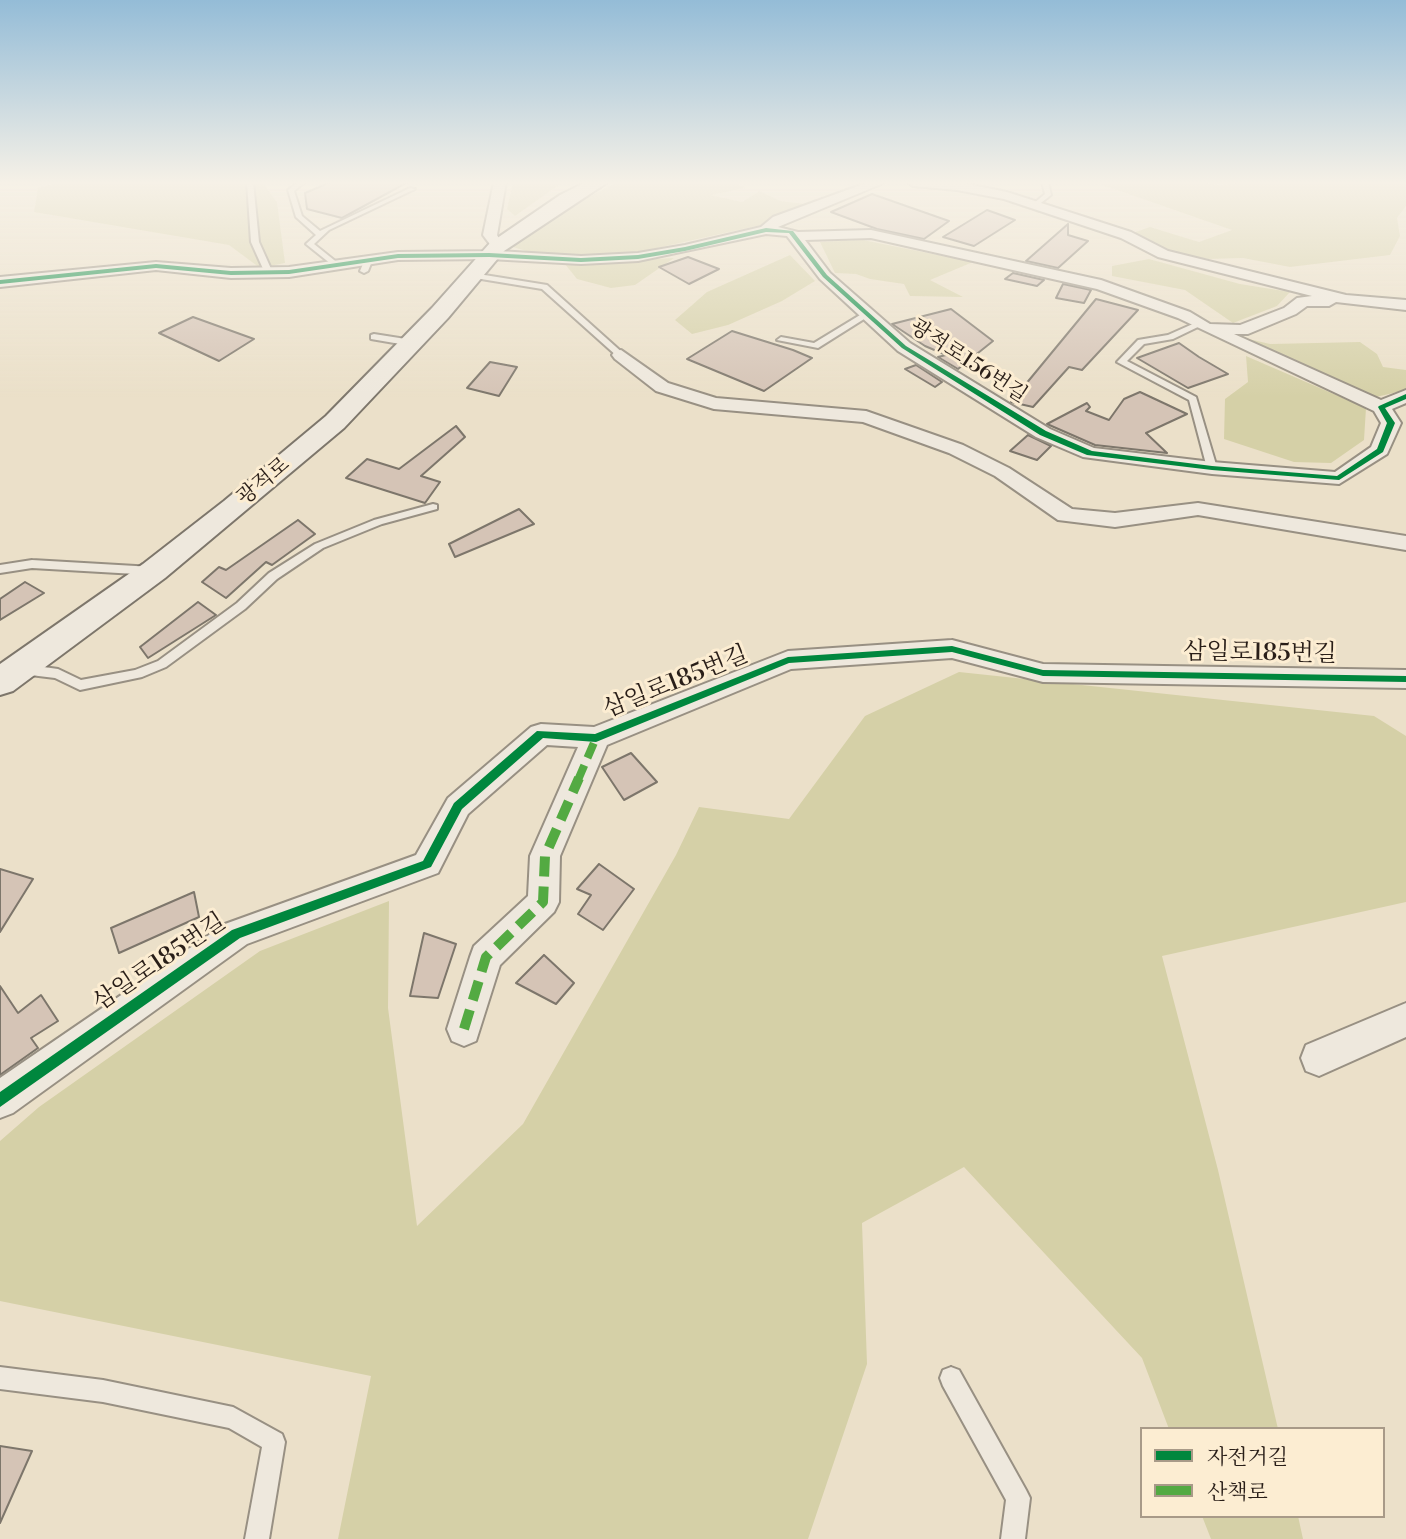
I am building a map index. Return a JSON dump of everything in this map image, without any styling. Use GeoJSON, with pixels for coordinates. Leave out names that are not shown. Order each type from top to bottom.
{"type":"FeatureCollection","features":[{"type":"Feature","properties":{"kind":"main road","name":"광적로"},"geometry":{"type":"LineString","coordinates":[[11,676],[154,571],[335,422],[412,343],[491,254]]}},
{"type":"Feature","properties":{"kind":"street"},"geometry":{"type":"LineString","coordinates":[[0,282],[156,266],[231,273],[289,272],[336,265],[366,266],[398,256],[439,254]]}},
{"type":"Feature","properties":{"kind":"street"},"geometry":{"type":"LineString","coordinates":[[521,254],[582,260],[659,254]]}},
{"type":"Feature","properties":{"kind":"street","name":"광적로156번길"},"geometry":{"type":"LineString","coordinates":[[808,254],[825,276],[904,347],[1043,433],[1090,453],[1212,468],[1339,478],[1380,450],[1391,423],[1381,407]]}},
{"type":"Feature","properties":{"kind":"street"},"geometry":{"type":"LineString","coordinates":[[965,254],[1101,285],[1184,315],[1201,326],[1381,407],[1406,396]]}},
{"type":"Feature","properties":{"kind":"street"},"geometry":{"type":"LineString","coordinates":[[1163,254],[1306,296],[1406,305]]}},
{"type":"Feature","properties":{"kind":"street"},"geometry":{"type":"LineString","coordinates":[[1201,326],[1242,330],[1290,311],[1306,296]]}},
{"type":"Feature","properties":{"kind":"street"},"geometry":{"type":"LineString","coordinates":[[621,355],[662,387],[713,403],[866,417],[905,430],[956,449],[1002,472],[1066,515],[1115,520],[1198,509],[1406,544]]}},
{"type":"Feature","properties":{"kind":"street","name":"삼일로185번길"},"geometry":{"type":"LineString","coordinates":[[0,1100],[236,934],[427,864],[458,806],[541,734],[596,738],[788,660],[952,649],[1043,673],[1406,679]]}},
{"type":"Feature","properties":{"kind":"street","name":"삼일로185번길"},"geometry":{"type":"LineString","coordinates":[[464,1029],[486,957],[543,902],[545,856],[596,738]]}},
{"type":"Feature","properties":{"kind":"street"},"geometry":{"type":"LineString","coordinates":[[1319,1058],[1406,1020]]}},
{"type":"Feature","properties":{"kind":"lane"},"geometry":{"type":"LineString","coordinates":[[260,254],[268,271]]}},
{"type":"Feature","properties":{"kind":"lane"},"geometry":{"type":"LineString","coordinates":[[322,254],[336,265]]}},
{"type":"Feature","properties":{"kind":"lane"},"geometry":{"type":"LineString","coordinates":[[472,275],[544,287],[621,355]]}},
{"type":"Feature","properties":{"kind":"lane"},"geometry":{"type":"LineString","coordinates":[[781,340],[815,346],[868,314]]}},
{"type":"Feature","properties":{"kind":"lane"},"geometry":{"type":"LineString","coordinates":[[1201,326],[1170,337],[1142,342],[1121,362],[1193,399],[1212,468]]}},
{"type":"Feature","properties":{"kind":"lane"},"geometry":{"type":"LineString","coordinates":[[374,337],[412,343]]}},
{"type":"Feature","properties":{"kind":"lane"},"geometry":{"type":"LineString","coordinates":[[11,676],[58,674],[80,685],[137,674],[162,664],[241,606],[273,576],[320,546],[378,522],[433,507]]}},
{"type":"Feature","properties":{"kind":"lane"},"geometry":{"type":"LineString","coordinates":[[0,569],[32,564],[154,571]]}},
{"type":"Feature","properties":{"kind":"lane"},"geometry":{"type":"LineString","coordinates":[[0,1378],[103,1391],[233,1418],[274,1441],[257,1539]]}},
{"type":"Feature","properties":{"kind":"lane"},"geometry":{"type":"LineString","coordinates":[[951,1378],[1018,1498],[1013,1539]]}},
{"type":"Feature","properties":{"kind":"shaded area"},"geometry":{"type":"Polygon","coordinates":[[[241,254],[284,254],[285,263],[260,268],[241,254]]]}},
{"type":"Feature","properties":{"kind":"shaded area"},"geometry":{"type":"Polygon","coordinates":[[[544,254],[631,254],[630,254],[572,256],[544,254]]]}},
{"type":"Feature","properties":{"kind":"shaded area"},"geometry":{"type":"Polygon","coordinates":[[[826,254],[932,254],[973,262],[930,280],[963,297],[910,296],[904,284],[856,274],[835,273],[826,254]]]}},
{"type":"Feature","properties":{"kind":"shaded area"},"geometry":{"type":"Polygon","coordinates":[[[1182,254],[1391,254],[1290,267],[1243,258],[1208,259],[1182,254]]]}},
{"type":"Feature","properties":{"kind":"shaded area"},"geometry":{"type":"Polygon","coordinates":[[[790,255],[815,281],[782,301],[728,325],[692,334],[675,320],[707,292],[790,255]]]}},
{"type":"Feature","properties":{"kind":"shaded area"},"geometry":{"type":"Polygon","coordinates":[[[674,258],[635,285],[611,288],[577,279],[565,264],[674,258]]]}},
{"type":"Feature","properties":{"kind":"shaded area"},"geometry":{"type":"Polygon","coordinates":[[[1149,259],[1240,284],[1290,292],[1277,306],[1233,323],[1185,290],[1112,276],[1112,266],[1149,259]]]}},
{"type":"Feature","properties":{"kind":"shaded area"},"geometry":{"type":"Polygon","coordinates":[[[1236,336],[1270,344],[1360,342],[1377,354],[1383,367],[1406,370],[1406,390],[1376,397],[1236,336]]]}},
{"type":"Feature","properties":{"kind":"shaded area"},"geometry":{"type":"Polygon","coordinates":[[[1246,356],[1366,408],[1364,440],[1331,463],[1294,462],[1224,439],[1225,399],[1248,382],[1246,356]]]}},
{"type":"Feature","properties":{"kind":"shaded area"},"geometry":{"type":"Polygon","coordinates":[[[959,672],[1374,716],[1406,736],[1406,902],[1162,956],[1218,1170],[1278,1427],[1168,1427],[1142,1358],[964,1167],[862,1223],[867,1364],[808,1539],[338,1539],[371,1376],[0,1301],[0,1141],[39,1107],[260,951],[389,901],[388,1008],[417,1226],[523,1124],[676,855],[699,807],[789,819],[865,716],[959,672]]]}},
{"type":"Feature","properties":{"kind":"shaded area"},"geometry":{"type":"Polygon","coordinates":[[[1203,1518],[1298,1518],[1303,1539],[1211,1539],[1203,1518]]]}},
{"type":"Feature","properties":{"kind":"building"},"geometry":{"type":"Polygon","coordinates":[[[1034,254],[1074,254],[1058,268],[1026,261],[1034,254]]]}},
{"type":"Feature","properties":{"kind":"building"},"geometry":{"type":"Polygon","coordinates":[[[688,257],[719,269],[689,284],[659,267],[688,257]]]}},
{"type":"Feature","properties":{"kind":"building"},"geometry":{"type":"Polygon","coordinates":[[[1013,273],[1044,280],[1037,286],[1005,279],[1013,273]]]}},
{"type":"Feature","properties":{"kind":"building"},"geometry":{"type":"Polygon","coordinates":[[[1063,284],[1091,290],[1084,303],[1056,298],[1063,284]]]}},
{"type":"Feature","properties":{"kind":"building"},"geometry":{"type":"Polygon","coordinates":[[[1096,299],[1138,310],[1082,370],[1069,367],[1033,407],[1011,402],[1096,299]]]}},
{"type":"Feature","properties":{"kind":"building"},"geometry":{"type":"Polygon","coordinates":[[[951,309],[993,341],[958,369],[938,357],[946,355],[925,346],[892,324],[951,309]]]}},
{"type":"Feature","properties":{"kind":"building"},"geometry":{"type":"Polygon","coordinates":[[[193,317],[254,339],[219,361],[159,333],[193,317]]]}},
{"type":"Feature","properties":{"kind":"building"},"geometry":{"type":"Polygon","coordinates":[[[732,331],[812,358],[764,391],[687,359],[732,331]]]}},
{"type":"Feature","properties":{"kind":"building"},"geometry":{"type":"Polygon","coordinates":[[[1179,343],[1228,374],[1188,388],[1137,358],[1179,343]]]}},
{"type":"Feature","properties":{"kind":"building"},"geometry":{"type":"Polygon","coordinates":[[[490,362],[517,367],[499,396],[467,388],[490,362]]]}},
{"type":"Feature","properties":{"kind":"building"},"geometry":{"type":"Polygon","coordinates":[[[916,365],[942,382],[935,387],[905,369],[916,365]]]}},
{"type":"Feature","properties":{"kind":"building"},"geometry":{"type":"Polygon","coordinates":[[[1140,392],[1187,414],[1146,433],[1167,453],[1095,445],[1047,424],[1087,403],[1090,407],[1086,411],[1109,420],[1124,399],[1140,392]]]}},
{"type":"Feature","properties":{"kind":"building"},"geometry":{"type":"Polygon","coordinates":[[[456,426],[465,437],[421,476],[440,482],[425,503],[346,478],[367,459],[399,469],[456,426]]]}},
{"type":"Feature","properties":{"kind":"building"},"geometry":{"type":"Polygon","coordinates":[[[1028,435],[1051,446],[1037,460],[1010,451],[1028,435]]]}},
{"type":"Feature","properties":{"kind":"building"},"geometry":{"type":"Polygon","coordinates":[[[519,509],[534,524],[455,557],[449,544],[519,509]]]}},
{"type":"Feature","properties":{"kind":"building"},"geometry":{"type":"Polygon","coordinates":[[[298,520],[315,534],[272,565],[266,562],[226,598],[202,582],[219,567],[226,570],[298,520]]]}},
{"type":"Feature","properties":{"kind":"building"},"geometry":{"type":"Polygon","coordinates":[[[25,582],[44,593],[0,620],[0,599],[25,582]]]}},
{"type":"Feature","properties":{"kind":"building"},"geometry":{"type":"Polygon","coordinates":[[[198,602],[216,615],[148,658],[140,647],[198,602]]]}},
{"type":"Feature","properties":{"kind":"building"},"geometry":{"type":"Polygon","coordinates":[[[631,753],[657,782],[624,800],[602,767],[631,753]]]}},
{"type":"Feature","properties":{"kind":"building"},"geometry":{"type":"Polygon","coordinates":[[[599,864],[634,889],[603,930],[578,914],[591,895],[577,889],[599,864]]]}},
{"type":"Feature","properties":{"kind":"building"},"geometry":{"type":"Polygon","coordinates":[[[0,869],[33,879],[0,932],[0,869]]]}},
{"type":"Feature","properties":{"kind":"building"},"geometry":{"type":"Polygon","coordinates":[[[194,892],[199,917],[119,953],[111,928],[194,892]]]}},
{"type":"Feature","properties":{"kind":"building"},"geometry":{"type":"Polygon","coordinates":[[[424,933],[456,944],[438,998],[410,996],[424,933]]]}},
{"type":"Feature","properties":{"kind":"building"},"geometry":{"type":"Polygon","coordinates":[[[544,955],[574,983],[556,1004],[516,983],[544,955]]]}},
{"type":"Feature","properties":{"kind":"building"},"geometry":{"type":"Polygon","coordinates":[[[0,986],[18,1013],[41,995],[58,1021],[31,1038],[38,1048],[0,1075],[0,986]]]}},
{"type":"Feature","properties":{"kind":"building"},"geometry":{"type":"Polygon","coordinates":[[[0,1446],[32,1451],[0,1523],[0,1446]]]}},
{"type":"Feature","properties":{"kind":"marked path"},"geometry":{"type":"LineString","coordinates":[[464,1029],[486,957],[543,902],[545,856],[596,738]]}},
{"type":"Feature","properties":{"kind":"cycle path"},"geometry":{"type":"LineString","coordinates":[[0,282],[156,266],[231,273],[289,272],[398,256],[489,255],[581,260],[657,254]]}},
{"type":"Feature","properties":{"kind":"cycle path"},"geometry":{"type":"LineString","coordinates":[[808,254],[825,276],[904,347],[1043,433],[1090,453],[1212,468],[1339,478],[1380,450],[1391,423],[1381,407],[1406,396]]}},
{"type":"Feature","properties":{"kind":"cycle path"},"geometry":{"type":"LineString","coordinates":[[0,1100],[236,934],[427,864],[458,806],[541,734],[596,738],[788,660],[952,649],[1043,673],[1406,679]]}}]}
